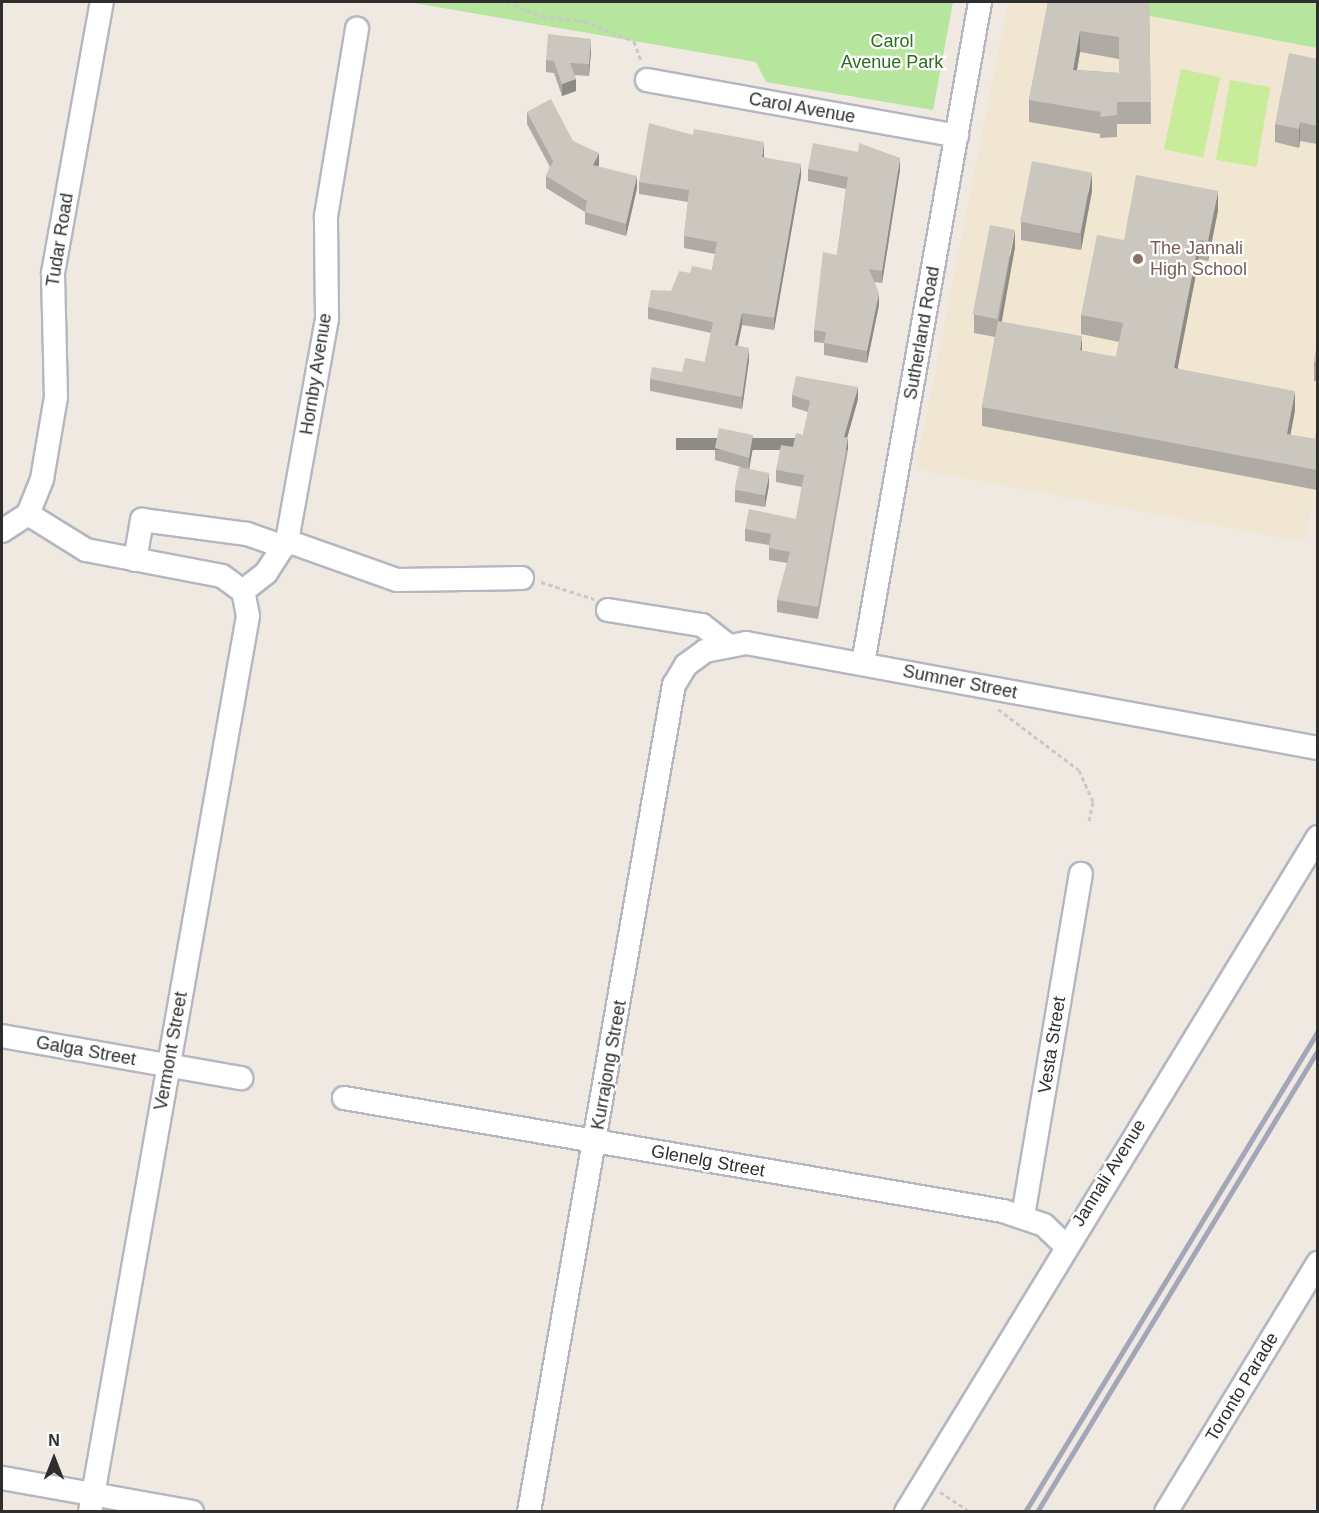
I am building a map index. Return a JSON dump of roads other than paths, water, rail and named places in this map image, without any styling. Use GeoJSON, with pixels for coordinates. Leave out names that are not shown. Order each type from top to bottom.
{"type":"FeatureCollection","features":[{"type":"Feature","properties":{"kind":"street","name":"Tudar Road"},"geometry":{"type":"LineString","coordinates":[[28,514],[42,479],[56,397],[53,273],[102,2]]}},
{"type":"Feature","properties":{"kind":"street","name":"Sutherland Road"},"geometry":{"type":"LineString","coordinates":[[863,663],[980,2]]}},
{"type":"Feature","properties":{"kind":"street","name":"Hornby Avenue"},"geometry":{"type":"LineString","coordinates":[[286,544],[327,318],[326,216],[357,28]]}},
{"type":"Feature","properties":{"kind":"street","name":"Carol Avenue"},"geometry":{"type":"LineString","coordinates":[[647,80],[957,136]]}},
{"type":"Feature","properties":{"kind":"street"},"geometry":{"type":"LineString","coordinates":[[2,531],[28,514],[87,550],[222,576],[243,591],[286,544]]}},
{"type":"Feature","properties":{"kind":"street"},"geometry":{"type":"LineString","coordinates":[[135,561],[142,520],[247,534],[286,544],[397,580],[522,578]]}},
{"type":"Feature","properties":{"kind":"street","name":"Vermont Street"},"geometry":{"type":"LineString","coordinates":[[92,1503],[248,616],[243,591]]}},
{"type":"Feature","properties":{"kind":"street"},"geometry":{"type":"LineString","coordinates":[[608,610],[702,625],[726,644]]}},
{"type":"Feature","properties":{"kind":"street","name":"Sumner Street"},"geometry":{"type":"LineString","coordinates":[[726,644],[863,663],[1317,748]]}},
{"type":"Feature","properties":{"kind":"street","name":"Kurrajong Street"},"geometry":{"type":"LineString","coordinates":[[529,1512],[596,1141],[674,685],[686,665],[726,644]]}},
{"type":"Feature","properties":{"kind":"street","name":"Jannali Avenue"},"geometry":{"type":"LineString","coordinates":[[906,1512],[1064,1244],[1317,837]]}},
{"type":"Feature","properties":{"kind":"street","name":"Vesta Street"},"geometry":{"type":"LineString","coordinates":[[1023,1216],[1081,874]]}},
{"type":"Feature","properties":{"kind":"street","name":"Galga Street"},"geometry":{"type":"LineString","coordinates":[[2,1036],[241,1078]]}},
{"type":"Feature","properties":{"kind":"street","name":"Glenelg Street"},"geometry":{"type":"LineString","coordinates":[[344,1098],[1023,1216],[1044,1225],[1064,1244]]}},
{"type":"Feature","properties":{"kind":"street","name":"Toronto Parade"},"geometry":{"type":"LineString","coordinates":[[1166,1512],[1317,1265]]}},
{"type":"Feature","properties":{"kind":"street"},"geometry":{"type":"LineString","coordinates":[[2,1478],[92,1503],[192,1512]]}},
{"type":"Feature","properties":{"kind":"railway"},"geometry":{"type":"LineString","coordinates":[[1025,1512],[1318,1031]]}},
{"type":"Feature","properties":{"kind":"railway"},"geometry":{"type":"LineString","coordinates":[[1037,1512],[1318,1050]]}},
{"type":"Feature","properties":{"kind":"place","name":"The Jannali High School"},"geometry":{"type":"Point","coordinates":[1138,259]}},
{"type":"Feature","properties":{"kind":"park label","name":"Carol Avenue Park"},"geometry":{"type":"Point","coordinates":[892,52]}}]}
